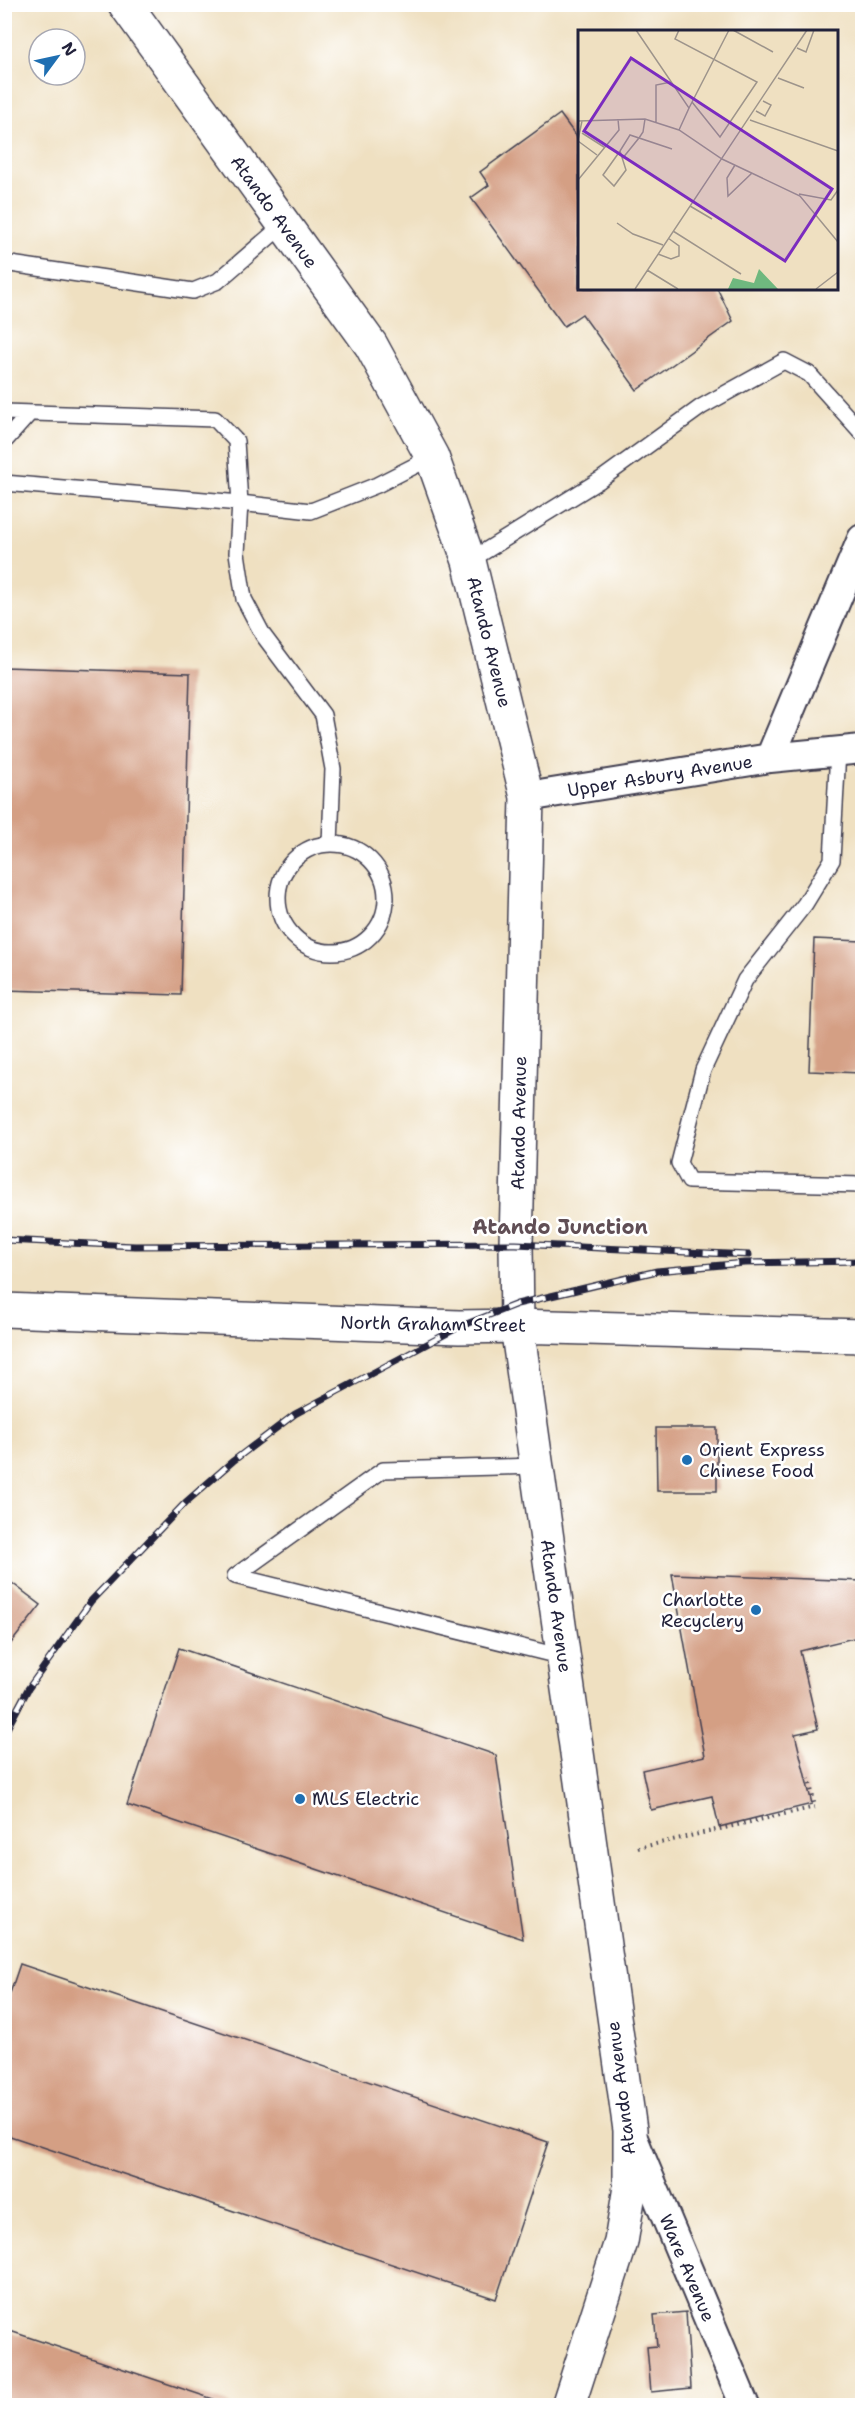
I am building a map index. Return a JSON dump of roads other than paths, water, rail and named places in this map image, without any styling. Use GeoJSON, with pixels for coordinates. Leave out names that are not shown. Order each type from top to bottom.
{"type":"FeatureCollection","features":[{"type":"Feature","properties":{"kind":"main road","name":"Atando Avenue"},"geometry":{"type":"LineString","coordinates":[[125,4],[371,345],[432,457],[469,561],[527,797],[517,1206],[517,1326],[630,2130],[630,2187],[621,2242],[568,2406]]}},
{"type":"Feature","properties":{"kind":"main road","name":"North Graham Street"},"geometry":{"type":"LineString","coordinates":[[4,1310],[459,1327],[517,1326],[862,1336]]}},
{"type":"Feature","properties":{"kind":"street","name":"Upper Asbury Avenue"},"geometry":{"type":"LineString","coordinates":[[527,797],[770,758],[862,538]]}},
{"type":"Feature","properties":{"kind":"street"},"geometry":{"type":"LineString","coordinates":[[770,758],[850,750]]}},
{"type":"Feature","properties":{"kind":"street","name":"Ware Avenue"},"geometry":{"type":"LineString","coordinates":[[630,2130],[745,2406]]}},
{"type":"Feature","properties":{"kind":"lane"},"geometry":{"type":"LineString","coordinates":[[4,263],[193,291],[218,281],[284,225]]}},
{"type":"Feature","properties":{"kind":"lane"},"geometry":{"type":"LineString","coordinates":[[469,561],[600,480],[701,407],[784,361],[809,374],[862,432]]}},
{"type":"Feature","properties":{"kind":"lane"},"geometry":{"type":"LineString","coordinates":[[4,412],[215,418],[236,441],[240,504],[237,553],[244,599],[264,635],[323,716],[333,769],[330,844]]}},
{"type":"Feature","properties":{"kind":"lane"},"geometry":{"type":"LineString","coordinates":[[4,442],[30,413]]}},
{"type":"Feature","properties":{"kind":"lane"},"geometry":{"type":"LineString","coordinates":[[4,483],[311,511],[377,485],[432,457]]}},
{"type":"Feature","properties":{"kind":"lane"},"geometry":{"type":"LineString","coordinates":[[850,750],[832,860],[805,903],[745,980],[703,1070],[679,1162],[689,1181],[862,1185]]}},
{"type":"Feature","properties":{"kind":"lane"},"geometry":{"type":"LineString","coordinates":[[330,844],[353,848],[368,858],[380,872],[385,889],[385,907],[379,924],[368,939],[352,948],[335,952],[317,950],[295,936],[281,915],[278,898],[281,881],[289,865],[301,853],[330,844]]}},
{"type":"Feature","properties":{"kind":"lane"},"geometry":{"type":"LineString","coordinates":[[537,1467],[383,1470],[235,1576],[563,1657]]}},
{"type":"Feature","properties":{"kind":"railway"},"geometry":{"type":"LineString","coordinates":[[4,1240],[135,1246],[516,1244],[749,1255]]}},
{"type":"Feature","properties":{"kind":"railway"},"geometry":{"type":"LineString","coordinates":[[4,1734],[28,1689],[91,1601],[186,1502],[233,1461],[295,1414],[459,1327],[517,1304],[657,1271],[744,1263],[862,1261]]}},
{"type":"Feature","properties":{"kind":"place","name":"Orient Express Chinese Food"},"geometry":{"type":"Point","coordinates":[687,1460]}},
{"type":"Feature","properties":{"kind":"place","name":"Charlotte Recyclery"},"geometry":{"type":"Point","coordinates":[756,1610]}},
{"type":"Feature","properties":{"kind":"place","name":"MLS Electric"},"geometry":{"type":"Point","coordinates":[300,1799]}},
{"type":"Feature","properties":{"kind":"district","name":"Atando Junction"},"geometry":{"type":"Point","coordinates":[560,1227]}}]}
